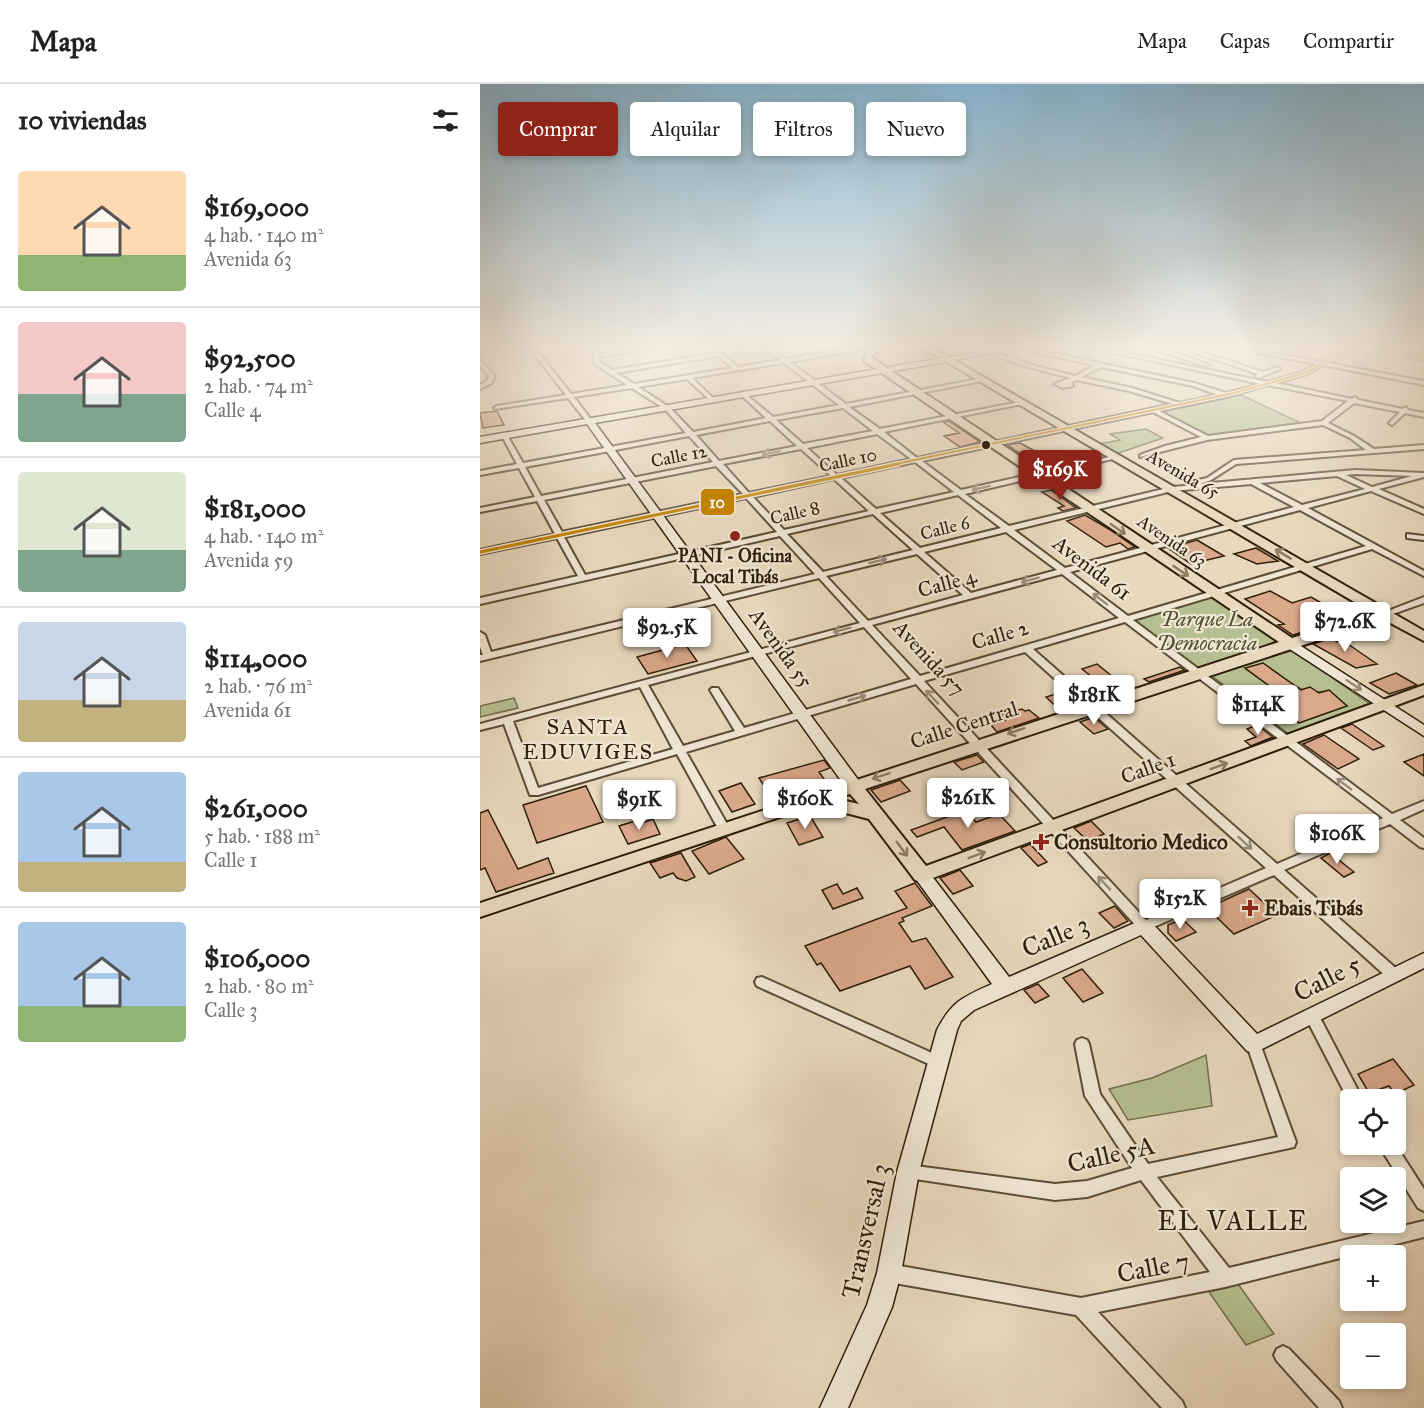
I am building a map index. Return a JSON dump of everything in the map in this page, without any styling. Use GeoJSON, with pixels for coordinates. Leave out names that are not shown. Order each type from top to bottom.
{"type":"FeatureCollection","features":[{"type":"Feature","properties":{"kind":"main road","name":"Avenida 63"},"geometry":{"type":"LineString","coordinates":[[936,407],[1290,643]]}},
{"type":"Feature","properties":{"kind":"main road","name":"Avenida 65"},"geometry":{"type":"LineString","coordinates":[[1031,407],[1424,637]]}},
{"type":"Feature","properties":{"kind":"main road","name":"Calle Central"},"geometry":{"type":"LineString","coordinates":[[480,910],[725,831],[1092,706],[1384,614]]}},
{"type":"Feature","properties":{"kind":"main road","name":"Calle 1"},"geometry":{"type":"LineString","coordinates":[[922,875],[1424,690]]}},
{"type":"Feature","properties":{"kind":"main road","name":"Avenida 55"},"geometry":{"type":"LineString","coordinates":[[853,786],[922,875]]}},
{"type":"Feature","properties":{"kind":"main road","name":"Calle Central"},"geometry":{"type":"LineString","coordinates":[[760,819],[829,806],[863,810],[877,816]]}},
{"type":"Feature","properties":{"kind":"street"},"geometry":{"type":"LineString","coordinates":[[497,408],[504,407]]}},
{"type":"Feature","properties":{"kind":"street","name":"Avenida 55"},"geometry":{"type":"LineString","coordinates":[[578,407],[853,786]]}},
{"type":"Feature","properties":{"kind":"street"},"geometry":{"type":"LineString","coordinates":[[480,440],[674,407]]}},
{"type":"Feature","properties":{"kind":"street"},"geometry":{"type":"LineString","coordinates":[[758,407],[969,596]]}},
{"type":"Feature","properties":{"kind":"street"},"geometry":{"type":"LineString","coordinates":[[480,473],[841,407]]}},
{"type":"Feature","properties":{"kind":"street","name":"Avenida 61"},"geometry":{"type":"LineString","coordinates":[[846,407],[1424,844]]}},
{"type":"Feature","properties":{"kind":"street","name":"Calle 12"},"geometry":{"type":"LineString","coordinates":[[480,510],[1005,407]]}},
{"type":"Feature","properties":{"kind":"street","name":"Calle 10"},"geometry":{"type":"LineString","coordinates":[[480,552],[1173,407]]}},
{"type":"Feature","properties":{"kind":"street"},"geometry":{"type":"LineString","coordinates":[[1142,456],[1207,438],[1324,423],[1345,407]]}},
{"type":"Feature","properties":{"kind":"street"},"geometry":{"type":"LineString","coordinates":[[1395,407],[1424,415]]}},
{"type":"Feature","properties":{"kind":"street","name":"Avenida 57"},"geometry":{"type":"LineString","coordinates":[[667,408],[1254,1045],[1288,1142]]}},
{"type":"Feature","properties":{"kind":"street"},"geometry":{"type":"LineString","coordinates":[[1392,423],[1406,409],[1424,410]]}},
{"type":"Feature","properties":{"kind":"street"},"geometry":{"type":"LineString","coordinates":[[1155,411],[1207,438]]}},
{"type":"Feature","properties":{"kind":"street"},"geometry":{"type":"LineString","coordinates":[[1324,423],[1373,452]]}},
{"type":"Feature","properties":{"kind":"street"},"geometry":{"type":"LineString","coordinates":[[505,436],[583,578]]}},
{"type":"Feature","properties":{"kind":"street"},"geometry":{"type":"LineString","coordinates":[[1197,486],[1234,462],[1424,447]]}},
{"type":"Feature","properties":{"kind":"street","name":"Calle 8"},"geometry":{"type":"LineString","coordinates":[[480,601],[1118,457]]}},
{"type":"Feature","properties":{"kind":"street"},"geometry":{"type":"LineString","coordinates":[[1197,486],[1337,473],[1392,471],[1424,475]]}},
{"type":"Feature","properties":{"kind":"street"},"geometry":{"type":"LineString","coordinates":[[1337,473],[1424,512]]}},
{"type":"Feature","properties":{"kind":"street","name":"Calle 4"},"geometry":{"type":"LineString","coordinates":[[480,727],[1424,475]]}},
{"type":"Feature","properties":{"kind":"street"},"geometry":{"type":"LineString","coordinates":[[1253,482],[1424,574]]}},
{"type":"Feature","properties":{"kind":"street","name":"Calle 6"},"geometry":{"type":"LineString","coordinates":[[484,657],[1172,489],[1197,486]]}},
{"type":"Feature","properties":{"kind":"street"},"geometry":{"type":"LineString","coordinates":[[1410,536],[1424,538]]}},
{"type":"Feature","properties":{"kind":"street","name":"Calle 2"},"geometry":{"type":"LineString","coordinates":[[507,719],[534,792],[1374,546]]}},
{"type":"Feature","properties":{"kind":"street","name":"Calle Central"},"geometry":{"type":"LineString","coordinates":[[1384,614],[1424,600]]}},
{"type":"Feature","properties":{"kind":"street"},"geometry":{"type":"LineString","coordinates":[[480,635],[484,657]]}},
{"type":"Feature","properties":{"kind":"street","name":"Avenida 63"},"geometry":{"type":"LineString","coordinates":[[1290,643],[1424,732]]}},
{"type":"Feature","properties":{"kind":"street"},"geometry":{"type":"LineString","coordinates":[[1026,648],[1394,975]]}},
{"type":"Feature","properties":{"kind":"street"},"geometry":{"type":"LineString","coordinates":[[642,683],[725,831]]}},
{"type":"Feature","properties":{"kind":"street"},"geometry":{"type":"LineString","coordinates":[[715,690],[741,732]]}},
{"type":"Feature","properties":{"kind":"street","name":"Calle 3"},"geometry":{"type":"LineString","coordinates":[[936,1061],[954,1016],[967,1004],[1424,805]]}},
{"type":"Feature","properties":{"kind":"street","name":"Avenida 55"},"geometry":{"type":"LineString","coordinates":[[922,875],[1005,987]]}},
{"type":"Feature","properties":{"kind":"street","name":"Calle 5"},"geometry":{"type":"LineString","coordinates":[[1254,1045],[1424,960]]}},
{"type":"Feature","properties":{"kind":"street"},"geometry":{"type":"LineString","coordinates":[[762,982],[936,1061]]}},
{"type":"Feature","properties":{"kind":"street"},"geometry":{"type":"LineString","coordinates":[[1312,1016],[1350,1089]]}},
{"type":"Feature","properties":{"kind":"street"},"geometry":{"type":"LineString","coordinates":[[1082,1044],[1093,1096],[1144,1172],[1225,1278]]}},
{"type":"Feature","properties":{"kind":"street","name":"Transversal 3"},"geometry":{"type":"LineString","coordinates":[[838,1407],[879,1307],[889,1273],[908,1172],[936,1061]]}},
{"type":"Feature","properties":{"kind":"street","name":"Calle 5A"},"geometry":{"type":"LineString","coordinates":[[908,1172],[1055,1192],[1087,1189],[1144,1172],[1288,1142]]}},
{"type":"Feature","properties":{"kind":"street"},"geometry":{"type":"LineString","coordinates":[[1393,1155],[1424,1203]]}},
{"type":"Feature","properties":{"kind":"street","name":"Calle 7"},"geometry":{"type":"LineString","coordinates":[[889,1273],[1081,1307],[1225,1278],[1424,1229]]}},
{"type":"Feature","properties":{"kind":"street"},"geometry":{"type":"LineString","coordinates":[[1081,1307],[1175,1408]]}},
{"type":"Feature","properties":{"kind":"street"},"geometry":{"type":"LineString","coordinates":[[1283,1355],[1332,1408]]}},
{"type":"Feature","properties":{"kind":"green space"},"geometry":{"type":"Polygon","coordinates":[[[1185,407],[1266,407],[1301,423],[1208,436],[1160,412],[1185,407]]]}},
{"type":"Feature","properties":{"kind":"green space"},"geometry":{"type":"Polygon","coordinates":[[[1146,429],[1163,438],[1116,454],[1098,444],[1120,440],[1110,434],[1146,429]]]}},
{"type":"Feature","properties":{"kind":"green space","name":"Parque La Democracia"},"geometry":{"type":"Polygon","coordinates":[[[1215,595],[1283,642],[1194,670],[1129,621],[1215,595]]]}},
{"type":"Feature","properties":{"kind":"green space"},"geometry":{"type":"Polygon","coordinates":[[[1292,650],[1370,704],[1289,734],[1212,676],[1292,650]],[[1263,663],[1246,669],[1283,696],[1270,701],[1299,723],[1347,706],[1329,690],[1311,692],[1302,689],[1263,663]]]}},
{"type":"Feature","properties":{"kind":"green space"},"geometry":{"type":"Polygon","coordinates":[[[514,698],[518,708],[480,717],[480,706],[514,698]]]}},
{"type":"Feature","properties":{"kind":"green space"},"geometry":{"type":"Polygon","coordinates":[[[1206,1055],[1212,1106],[1128,1120],[1109,1089],[1152,1078],[1206,1055]]]}},
{"type":"Feature","properties":{"kind":"green space"},"geometry":{"type":"Polygon","coordinates":[[[1238,1284],[1274,1334],[1246,1345],[1209,1292],[1238,1284]]]}},
{"type":"Feature","properties":{"kind":"building"},"geometry":{"type":"Polygon","coordinates":[[[497,411],[504,425],[483,428],[480,413],[497,411]]]}},
{"type":"Feature","properties":{"kind":"building"},"geometry":{"type":"Polygon","coordinates":[[[949,421],[980,442],[960,447],[944,436],[959,433],[943,422],[949,421]]]}},
{"type":"Feature","properties":{"kind":"building"},"geometry":{"type":"Polygon","coordinates":[[[1020,443],[1055,462],[1048,464],[1054,467],[1044,469],[1007,445],[1020,443]]]}},
{"type":"Feature","properties":{"kind":"building"},"geometry":{"type":"Polygon","coordinates":[[[1051,490],[1076,508],[1063,511],[1058,508],[1064,506],[1042,492],[1051,490]]]}},
{"type":"Feature","properties":{"kind":"building"},"geometry":{"type":"Polygon","coordinates":[[[1085,515],[1135,547],[1128,549],[1120,543],[1106,547],[1067,521],[1085,515]]]}},
{"type":"Feature","properties":{"kind":"building"},"geometry":{"type":"Polygon","coordinates":[[[1197,540],[1224,556],[1191,564],[1168,548],[1197,540]]]}},
{"type":"Feature","properties":{"kind":"building"},"geometry":{"type":"Polygon","coordinates":[[[1256,548],[1278,561],[1257,564],[1234,554],[1256,548]]]}},
{"type":"Feature","properties":{"kind":"building"},"geometry":{"type":"Polygon","coordinates":[[[1270,591],[1292,603],[1311,597],[1339,613],[1357,606],[1367,612],[1293,635],[1278,625],[1284,624],[1245,599],[1270,591]]]}},
{"type":"Feature","properties":{"kind":"building"},"geometry":{"type":"Polygon","coordinates":[[[1331,638],[1337,642],[1342,640],[1377,664],[1356,668],[1313,644],[1331,638]]]}},
{"type":"Feature","properties":{"kind":"building"},"geometry":{"type":"Polygon","coordinates":[[[685,644],[697,661],[648,674],[637,657],[685,644]]]}},
{"type":"Feature","properties":{"kind":"building"},"geometry":{"type":"Polygon","coordinates":[[[1263,663],[1301,690],[1310,687],[1319,693],[1329,690],[1347,706],[1299,723],[1270,701],[1283,696],[1245,668],[1263,663]]]}},
{"type":"Feature","properties":{"kind":"building"},"geometry":{"type":"Polygon","coordinates":[[[1097,664],[1124,686],[1115,689],[1107,683],[1102,685],[1082,669],[1097,664]]]}},
{"type":"Feature","properties":{"kind":"building"},"geometry":{"type":"Polygon","coordinates":[[[1180,667],[1185,670],[1149,682],[1144,679],[1180,667]]]}},
{"type":"Feature","properties":{"kind":"building"},"geometry":{"type":"Polygon","coordinates":[[[1396,673],[1417,685],[1389,694],[1370,683],[1396,673]]]}},
{"type":"Feature","properties":{"kind":"building"},"geometry":{"type":"Polygon","coordinates":[[[1065,691],[1080,705],[1061,711],[1046,697],[1065,691]]]}},
{"type":"Feature","properties":{"kind":"building"},"geometry":{"type":"Polygon","coordinates":[[[1022,709],[1029,710],[1039,718],[997,732],[991,725],[1006,720],[1001,715],[1022,709]]]}},
{"type":"Feature","properties":{"kind":"building"},"geometry":{"type":"Polygon","coordinates":[[[1094,717],[1108,729],[1094,734],[1080,722],[1094,717]]]}},
{"type":"Feature","properties":{"kind":"building"},"geometry":{"type":"Polygon","coordinates":[[[1352,724],[1384,746],[1373,750],[1341,728],[1352,724]]]}},
{"type":"Feature","properties":{"kind":"building"},"geometry":{"type":"Polygon","coordinates":[[[1257,725],[1273,737],[1251,746],[1245,741],[1256,737],[1247,729],[1257,725]]]}},
{"type":"Feature","properties":{"kind":"building"},"geometry":{"type":"Polygon","coordinates":[[[1324,735],[1359,759],[1338,769],[1303,744],[1324,735]]]}},
{"type":"Feature","properties":{"kind":"building"},"geometry":{"type":"Polygon","coordinates":[[[1424,754],[1424,776],[1404,762],[1424,754]]]}},
{"type":"Feature","properties":{"kind":"building"},"geometry":{"type":"Polygon","coordinates":[[[977,755],[984,762],[962,770],[954,762],[977,755]]]}},
{"type":"Feature","properties":{"kind":"building"},"geometry":{"type":"Polygon","coordinates":[[[824,760],[830,768],[819,772],[824,779],[807,784],[810,788],[785,796],[787,799],[775,803],[759,778],[824,760]]]}},
{"type":"Feature","properties":{"kind":"building"},"geometry":{"type":"Polygon","coordinates":[[[900,780],[910,791],[881,802],[871,790],[900,780]]]}},
{"type":"Feature","properties":{"kind":"building"},"geometry":{"type":"Polygon","coordinates":[[[741,783],[755,804],[732,812],[719,791],[741,783]]]}},
{"type":"Feature","properties":{"kind":"building"},"geometry":{"type":"Polygon","coordinates":[[[586,786],[603,822],[537,843],[523,805],[586,786]]]}},
{"type":"Feature","properties":{"kind":"building"},"geometry":{"type":"Polygon","coordinates":[[[488,810],[518,869],[548,858],[554,873],[496,892],[485,868],[480,870],[480,813],[488,810]]]}},
{"type":"Feature","properties":{"kind":"building"},"geometry":{"type":"Polygon","coordinates":[[[966,810],[976,822],[999,814],[1015,831],[962,850],[944,827],[917,837],[911,830],[966,810]]]}},
{"type":"Feature","properties":{"kind":"building"},"geometry":{"type":"Polygon","coordinates":[[[810,816],[823,837],[799,845],[787,823],[810,816]]]}},
{"type":"Feature","properties":{"kind":"building"},"geometry":{"type":"Polygon","coordinates":[[[653,819],[660,834],[628,844],[619,826],[638,820],[639,824],[653,819]]]}},
{"type":"Feature","properties":{"kind":"building"},"geometry":{"type":"Polygon","coordinates":[[[1091,821],[1104,834],[1088,841],[1074,828],[1091,821]]]}},
{"type":"Feature","properties":{"kind":"building"},"geometry":{"type":"Polygon","coordinates":[[[726,837],[744,859],[709,874],[692,851],[726,837]]]}},
{"type":"Feature","properties":{"kind":"building"},"geometry":{"type":"Polygon","coordinates":[[[1030,844],[1047,862],[1038,866],[1021,848],[1030,844]]]}},
{"type":"Feature","properties":{"kind":"building"},"geometry":{"type":"Polygon","coordinates":[[[681,853],[695,877],[686,881],[677,878],[673,873],[660,878],[650,863],[681,853]]]}},
{"type":"Feature","properties":{"kind":"building"},"geometry":{"type":"Polygon","coordinates":[[[1330,853],[1354,872],[1344,877],[1321,858],[1330,853]]]}},
{"type":"Feature","properties":{"kind":"building"},"geometry":{"type":"Polygon","coordinates":[[[960,870],[973,886],[953,894],[940,878],[960,870]]]}},
{"type":"Feature","properties":{"kind":"building"},"geometry":{"type":"Polygon","coordinates":[[[915,883],[932,906],[902,918],[904,921],[899,923],[912,942],[926,938],[953,977],[925,989],[910,966],[840,991],[821,963],[817,965],[805,946],[907,908],[895,891],[915,883]]]}},
{"type":"Feature","properties":{"kind":"building"},"geometry":{"type":"Polygon","coordinates":[[[837,884],[843,894],[857,888],[863,898],[833,909],[822,890],[837,884]]]}},
{"type":"Feature","properties":{"kind":"building","name":"Ebais Tibás"},"geometry":{"type":"Polygon","coordinates":[[[1249,889],[1277,915],[1234,934],[1207,908],[1249,889]]]}},
{"type":"Feature","properties":{"kind":"building"},"geometry":{"type":"Polygon","coordinates":[[[1115,906],[1128,921],[1114,928],[1099,913],[1115,906]]]}},
{"type":"Feature","properties":{"kind":"building"},"geometry":{"type":"Polygon","coordinates":[[[1182,919],[1196,932],[1176,941],[1168,933],[1168,925],[1182,919]]]}},
{"type":"Feature","properties":{"kind":"building"},"geometry":{"type":"Polygon","coordinates":[[[1082,969],[1103,993],[1083,1002],[1063,978],[1082,969]]]}},
{"type":"Feature","properties":{"kind":"building"},"geometry":{"type":"Polygon","coordinates":[[[1038,984],[1049,996],[1035,1003],[1024,990],[1038,984]]]}},
{"type":"Feature","properties":{"kind":"building"},"geometry":{"type":"Polygon","coordinates":[[[1393,1059],[1414,1085],[1406,1089],[1391,1089],[1389,1086],[1380,1089],[1367,1089],[1358,1074],[1393,1059]]]}},
{"type":"Feature","properties":{"kind":"transit line","name":"10"},"geometry":{"type":"LineString","coordinates":[[480,552],[1169,407]]}},
{"type":"Feature","properties":{"kind":"place","name":"PANI - Oficina Local Tibás"},"geometry":{"type":"Point","coordinates":[735,536]}},
{"type":"Feature","properties":{"kind":"place","name":"Consultorio Medico"},"geometry":{"type":"Point","coordinates":[1041,842]}},
{"type":"Feature","properties":{"kind":"place","name":"Ebais Tibás"},"geometry":{"type":"Point","coordinates":[1250,908]}},
{"type":"Feature","properties":{"kind":"district","name":"SANTA EDUVIGES"},"geometry":{"type":"Point","coordinates":[588,738]}},
{"type":"Feature","properties":{"kind":"district","name":"EL VALLE"},"geometry":{"type":"Point","coordinates":[1233,1220]}}]}
